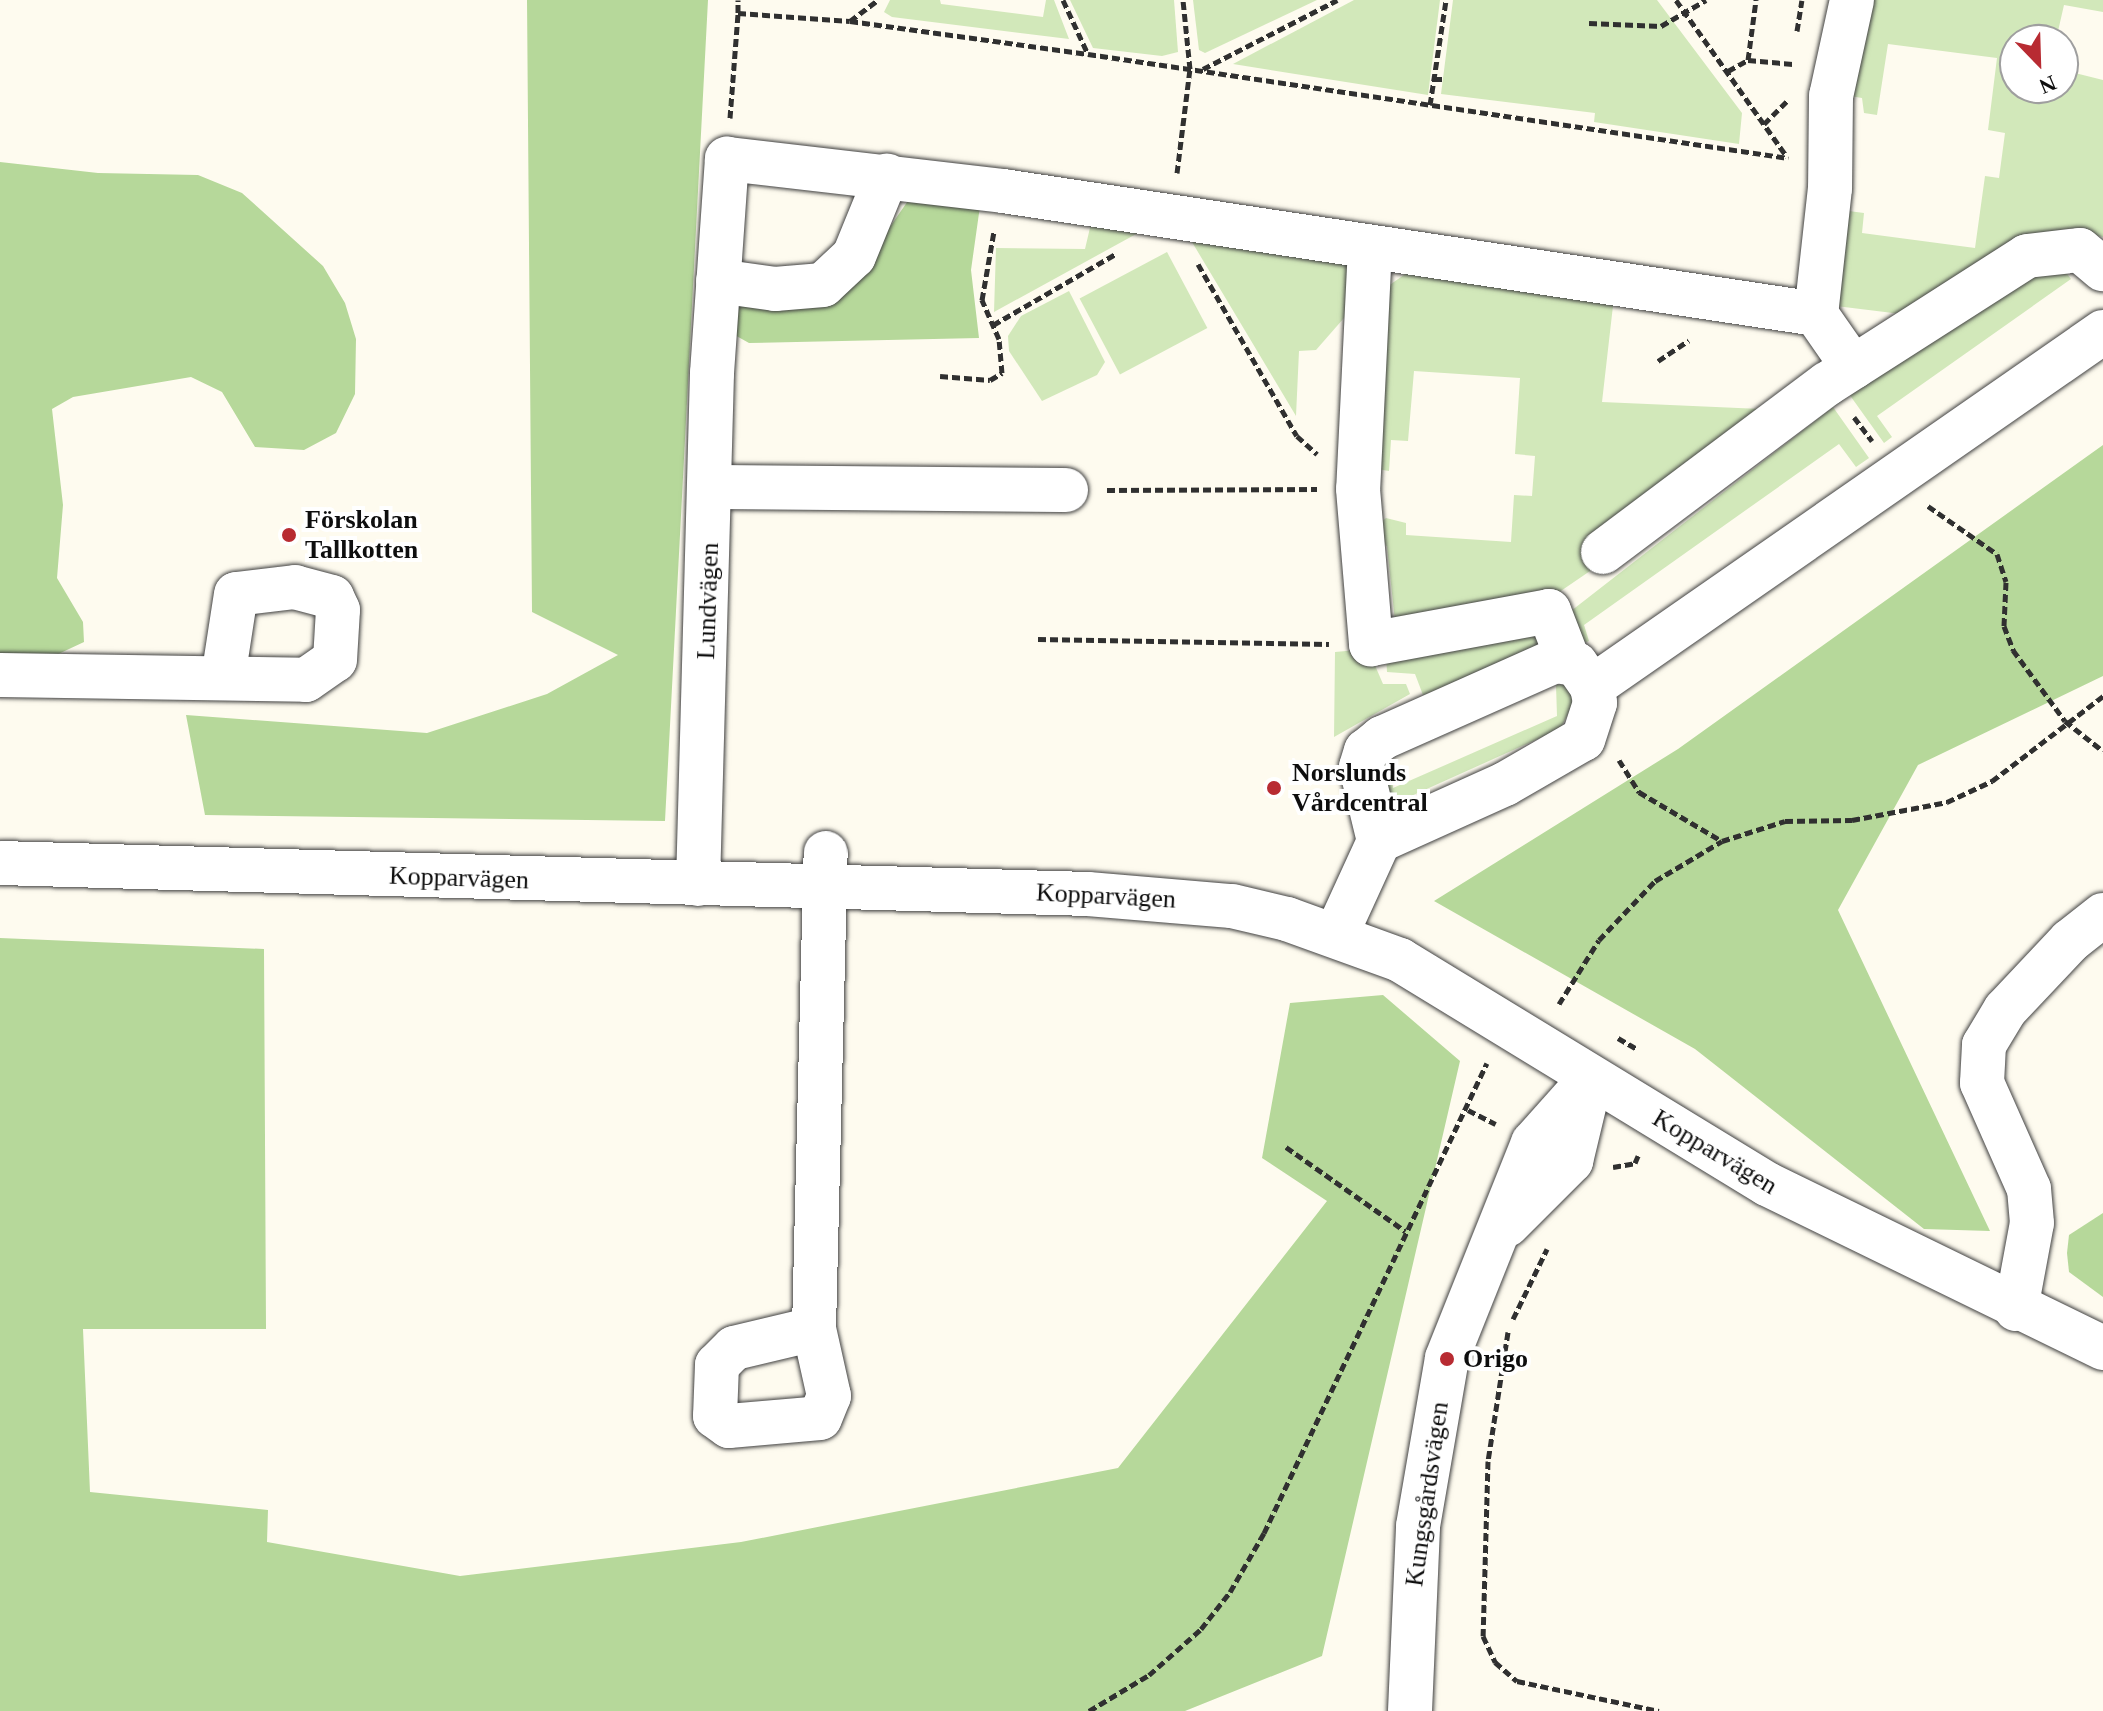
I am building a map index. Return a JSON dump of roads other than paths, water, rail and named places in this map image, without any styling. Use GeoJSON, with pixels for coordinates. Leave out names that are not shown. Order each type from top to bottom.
{"type":"FeatureCollection","features":[{"type":"Feature","properties":{"kind":"street"},"geometry":{"type":"LineString","coordinates":[[1852,0],[1831,96],[1830,188],[1816,314],[1853,367]]}},
{"type":"Feature","properties":{"kind":"street","name":"Lundvägen"},"geometry":{"type":"LineString","coordinates":[[698,884],[717,299],[727,159],[887,175]]}},
{"type":"Feature","properties":{"kind":"street"},"geometry":{"type":"LineString","coordinates":[[717,299],[823,285],[854,256],[887,175],[1816,314]]}},
{"type":"Feature","properties":{"kind":"street"},"geometry":{"type":"LineString","coordinates":[[1370,247],[1358,489],[1371,644],[1549,611],[1585,688],[1583,739],[1566,753],[1379,841]]}},
{"type":"Feature","properties":{"kind":"street"},"geometry":{"type":"LineString","coordinates":[[1603,552],[1853,367],[2027,256],[2080,250],[2103,269]]}},
{"type":"Feature","properties":{"kind":"street"},"geometry":{"type":"LineString","coordinates":[[1585,688],[1899,476],[2103,332]]}},
{"type":"Feature","properties":{"kind":"street"},"geometry":{"type":"LineString","coordinates":[[712,487],[1066,490]]}},
{"type":"Feature","properties":{"kind":"street"},"geometry":{"type":"LineString","coordinates":[[1336,935],[1379,841],[1361,767],[1366,751],[1382,738],[1555,661],[1585,688]]}},
{"type":"Feature","properties":{"kind":"street"},"geometry":{"type":"LineString","coordinates":[[0,675],[223,678]]}},
{"type":"Feature","properties":{"kind":"street","name":"Kopparvägen"},"geometry":{"type":"LineString","coordinates":[[0,863],[698,884],[825,870],[1200,901],[1336,935],[1400,960],[1767,1184],[2016,1309],[2103,1348]]}},
{"type":"Feature","properties":{"kind":"street"},"geometry":{"type":"LineString","coordinates":[[814,1329],[825,870]]}},
{"type":"Feature","properties":{"kind":"street"},"geometry":{"type":"LineString","coordinates":[[2016,1309],[2032,1223],[2029,1189],[1982,1083],[1984,1045],[2005,1010],[2070,941],[2103,915]]}},
{"type":"Feature","properties":{"kind":"street","name":"Kungsgårdsvägen"},"geometry":{"type":"LineString","coordinates":[[1410,1711],[1418,1526],[1447,1359],[1533,1143],[1591,1078]]}},
{"type":"Feature","properties":{"kind":"place","name":"Förskolan Tallkotten"},"geometry":{"type":"Point","coordinates":[289,535]}},
{"type":"Feature","properties":{"kind":"place","name":"Norslunds Vårdcentral"},"geometry":{"type":"Point","coordinates":[1274,788]}},
{"type":"Feature","properties":{"kind":"place","name":"Origo"},"geometry":{"type":"Point","coordinates":[1447,1359]}}]}
